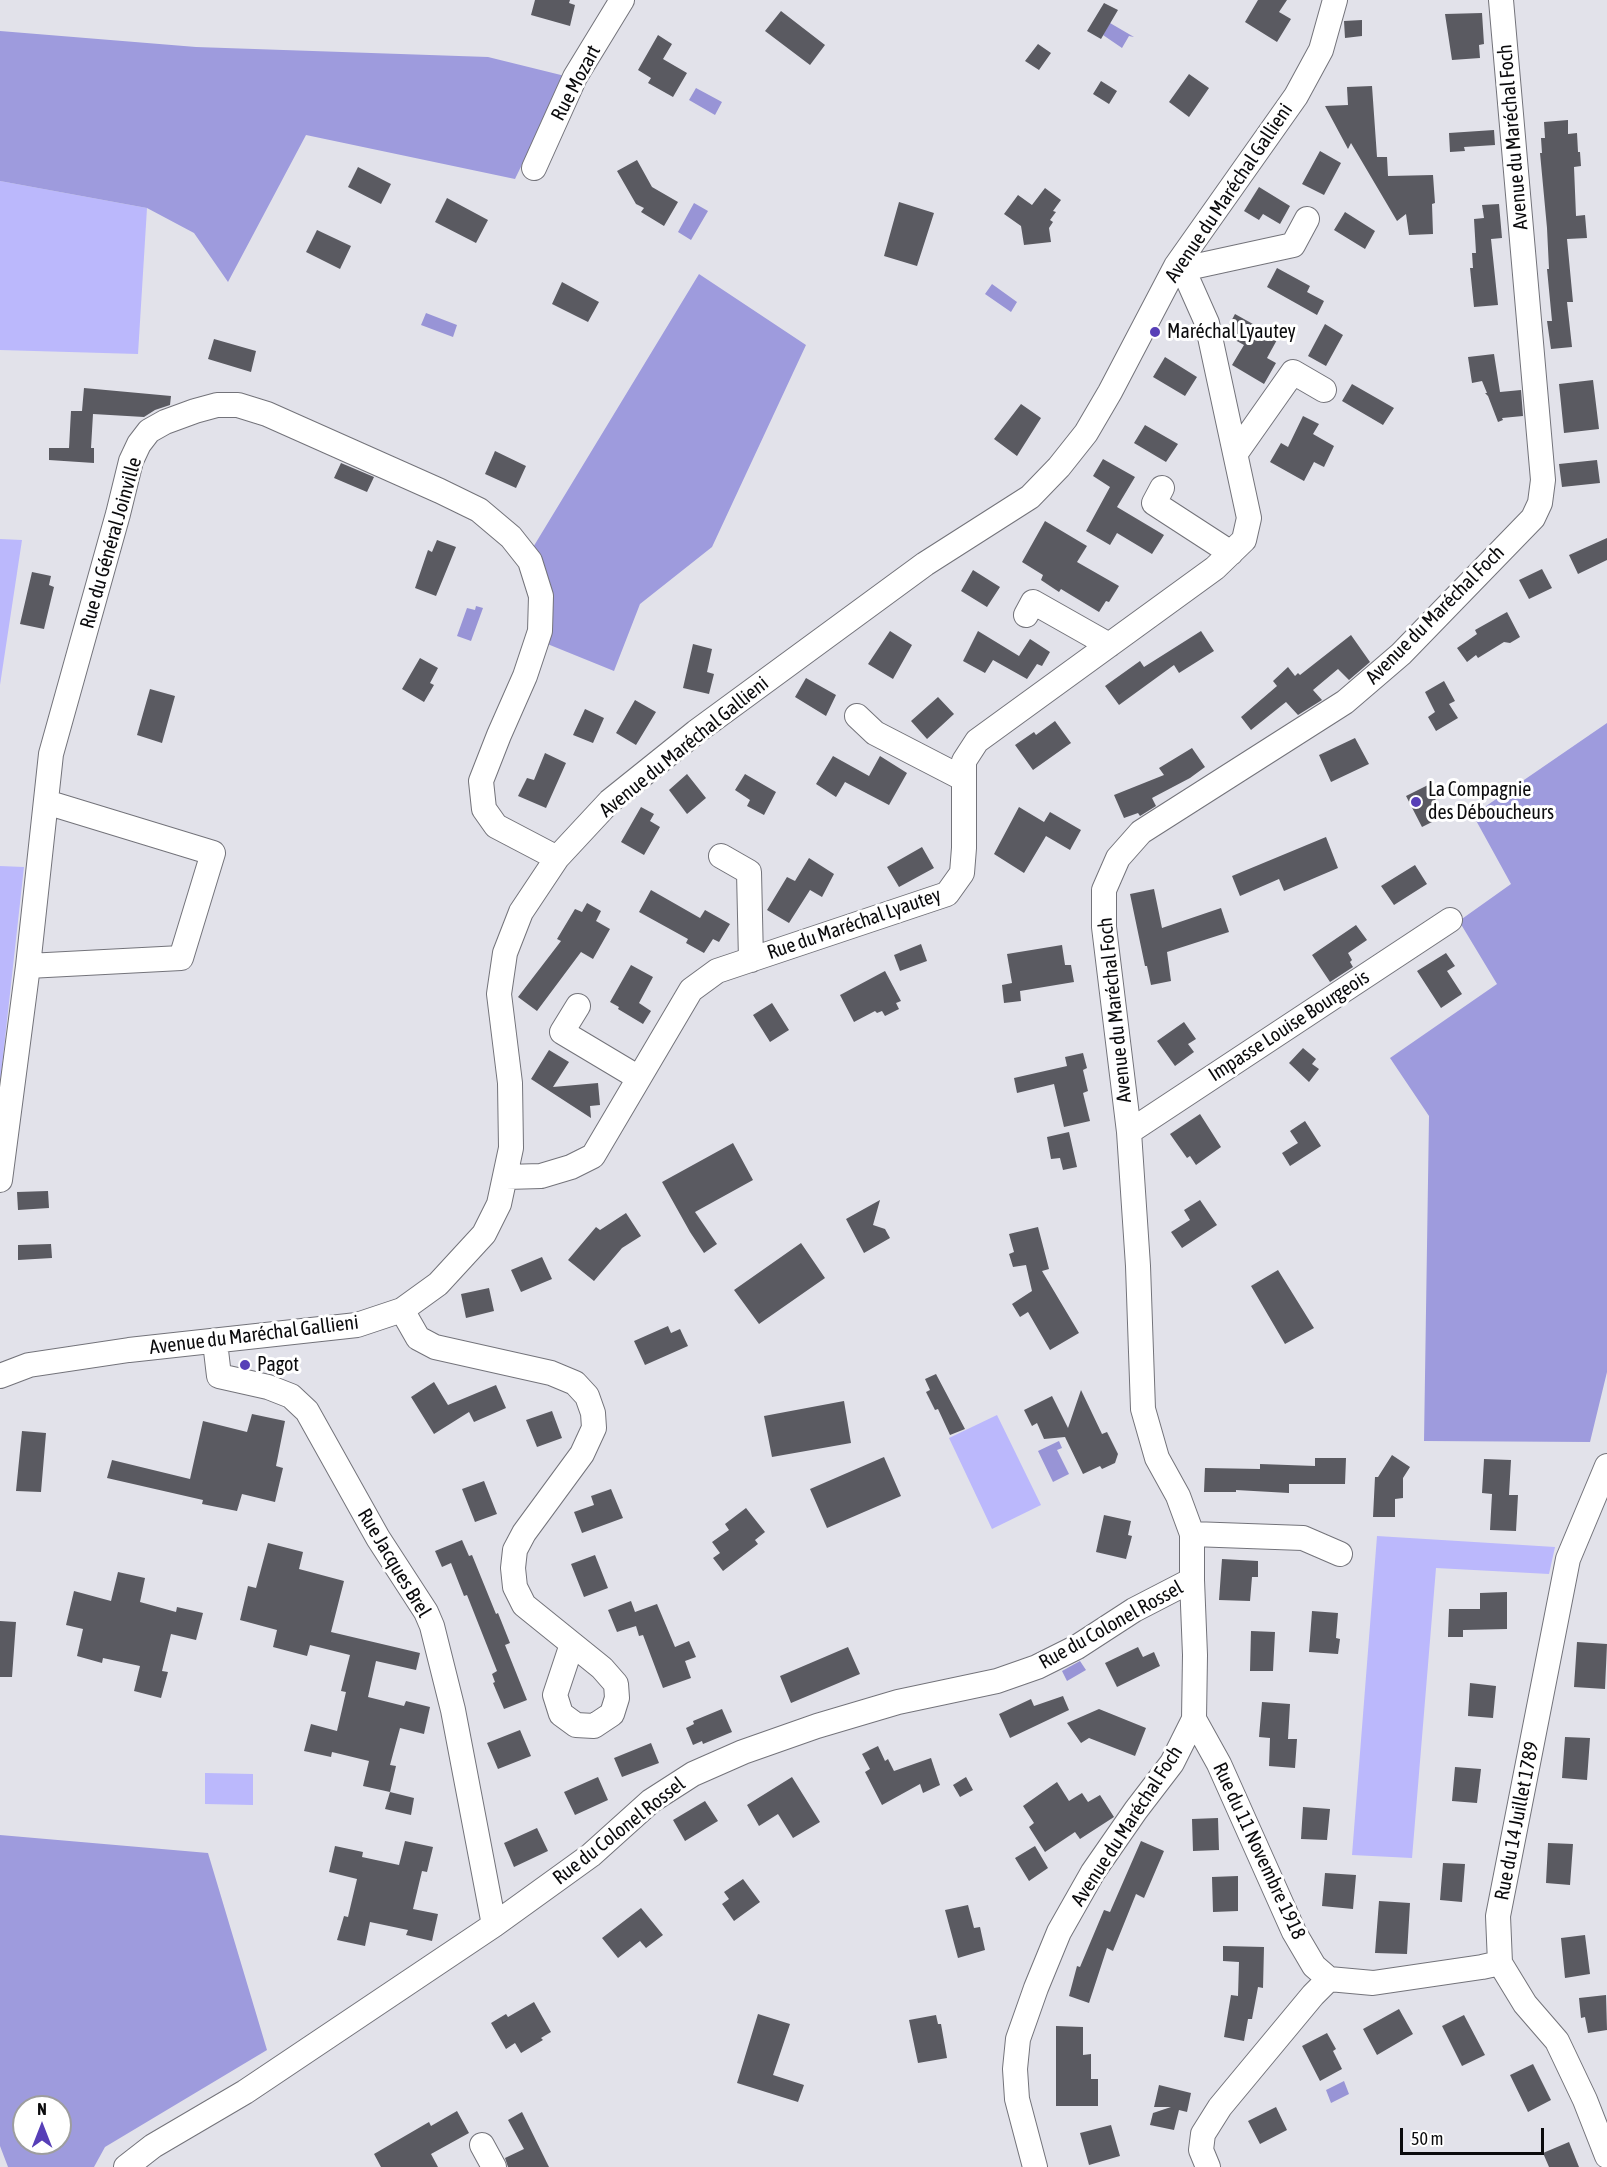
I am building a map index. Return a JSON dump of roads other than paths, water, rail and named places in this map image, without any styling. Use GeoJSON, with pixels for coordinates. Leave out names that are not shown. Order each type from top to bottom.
{"type":"FeatureCollection","features":[{"type":"Feature","properties":{"kind":"street","name":"Rue Mozart"},"geometry":{"type":"LineString","coordinates":[[534,168],[575,77],[622,0]]}},
{"type":"Feature","properties":{"kind":"street","name":"Avenue du Maréchal Gallieni"},"geometry":{"type":"LineString","coordinates":[[0,1376],[29,1365],[129,1350],[357,1325],[402,1310],[438,1284],[483,1234],[499,1204],[511,1148],[510,1083],[499,994],[505,953],[521,912],[557,858],[610,801],[696,732],[925,564],[1030,497],[1059,467],[1086,433],[1179,267],[1296,96],[1321,50],[1335,0]]}},
{"type":"Feature","properties":{"kind":"street","name":"Avenue du Maréchal Foch"},"geometry":{"type":"LineString","coordinates":[[1035,2167],[1017,2099],[1015,2069],[1018,2039],[1025,2018],[1059,1932],[1093,1872],[1136,1809],[1172,1763],[1194,1719],[1192,1534],[1178,1496],[1157,1458],[1143,1409],[1138,1266],[1129,1132],[1104,927],[1104,890],[1118,858],[1141,832],[1344,702],[1401,654],[1533,518],[1540,503],[1543,480],[1501,0]]}},
{"type":"Feature","properties":{"kind":"street"},"geometry":{"type":"LineString","coordinates":[[1179,267],[1293,245],[1307,219]]}},
{"type":"Feature","properties":{"kind":"street","name":"Rue du Maréchal Lyautey"},"geometry":{"type":"LineString","coordinates":[[506,1177],[541,1176],[572,1167],[593,1156],[691,990],[717,971],[947,894],[962,873],[964,761],[976,741],[1215,568],[1245,540],[1250,518],[1207,323],[1179,267]]}},
{"type":"Feature","properties":{"kind":"street"},"geometry":{"type":"LineString","coordinates":[[1236,453],[1293,372],[1324,390]]}},
{"type":"Feature","properties":{"kind":"street","name":"Rue du Général Joinville"},"geometry":{"type":"LineString","coordinates":[[0,1180],[28,966],[51,754],[131,461],[149,431],[165,422],[217,405],[238,405],[267,414],[440,490],[479,510],[511,537],[530,561],[541,596],[540,631],[525,676],[498,735],[481,781],[484,809],[496,826],[557,858]]}},
{"type":"Feature","properties":{"kind":"street"},"geometry":{"type":"LineString","coordinates":[[1162,488],[1155,503],[1231,553]]}},
{"type":"Feature","properties":{"kind":"street"},"geometry":{"type":"LineString","coordinates":[[1026,615],[1033,602],[1108,645]]}},
{"type":"Feature","properties":{"kind":"street"},"geometry":{"type":"LineString","coordinates":[[857,716],[875,733],[964,779]]}},
{"type":"Feature","properties":{"kind":"street"},"geometry":{"type":"LineString","coordinates":[[28,966],[181,958],[213,853],[46,802]]}},
{"type":"Feature","properties":{"kind":"street","name":"Rue du Maréchal Lyautey"},"geometry":{"type":"LineString","coordinates":[[722,856],[748,872],[751,960]]}},
{"type":"Feature","properties":{"kind":"street","name":"Impasse Louise Bourgeois"},"geometry":{"type":"LineString","coordinates":[[1129,1132],[1450,920]]}},
{"type":"Feature","properties":{"kind":"street"},"geometry":{"type":"LineString","coordinates":[[578,1006],[562,1032],[639,1078]]}},
{"type":"Feature","properties":{"kind":"street"},"geometry":{"type":"LineString","coordinates":[[402,1310],[418,1338],[435,1347],[551,1373],[575,1383],[587,1396],[593,1413],[594,1428],[582,1454],[524,1533],[515,1550],[513,1569],[515,1587],[524,1605],[572,1644]]}},
{"type":"Feature","properties":{"kind":"street","name":"Rue Jacques Brel"},"geometry":{"type":"LineString","coordinates":[[215,1342],[219,1376],[268,1387],[291,1396],[307,1411],[378,1538],[426,1612],[446,1677],[494,1925]]}},
{"type":"Feature","properties":{"kind":"street","name":"Rue du 14 Juillet 1789"},"geometry":{"type":"LineString","coordinates":[[1607,1466],[1568,1560],[1498,1916],[1500,1962],[1525,2004],[1557,2041],[1586,2100],[1607,2157]]}},
{"type":"Feature","properties":{"kind":"street"},"geometry":{"type":"LineString","coordinates":[[1192,1534],[1303,1538],[1340,1554]]}},
{"type":"Feature","properties":{"kind":"street","name":"Rue du Colonel Rossel"},"geometry":{"type":"LineString","coordinates":[[126,2167],[153,2146],[245,2092],[494,1925],[591,1855],[651,1801],[693,1774],[743,1752],[817,1726],[898,1702],[997,1681],[1037,1667],[1077,1647],[1134,1610],[1192,1580]]}},
{"type":"Feature","properties":{"kind":"street","name":"Rue du 11 Novembre 1918"},"geometry":{"type":"LineString","coordinates":[[1194,1719],[1220,1764],[1294,1932],[1314,1966],[1329,1978]]}},
{"type":"Feature","properties":{"kind":"street"},"geometry":{"type":"LineString","coordinates":[[1208,2167],[1201,2150],[1203,2134],[1220,2108],[1329,1978],[1373,1983],[1500,1962]]}},
{"type":"Feature","properties":{"kind":"street"},"geometry":{"type":"LineString","coordinates":[[482,2145],[494,2167]]}},
{"type":"Feature","properties":{"kind":"place","name":"Maréchal Lyautey"},"geometry":{"type":"Point","coordinates":[1155,332]}},
{"type":"Feature","properties":{"kind":"place","name":"La Compagnie des Déboucheurs"},"geometry":{"type":"Point","coordinates":[1416,802]}},
{"type":"Feature","properties":{"kind":"place","name":"Pagot"},"geometry":{"type":"Point","coordinates":[245,1365]}}]}
